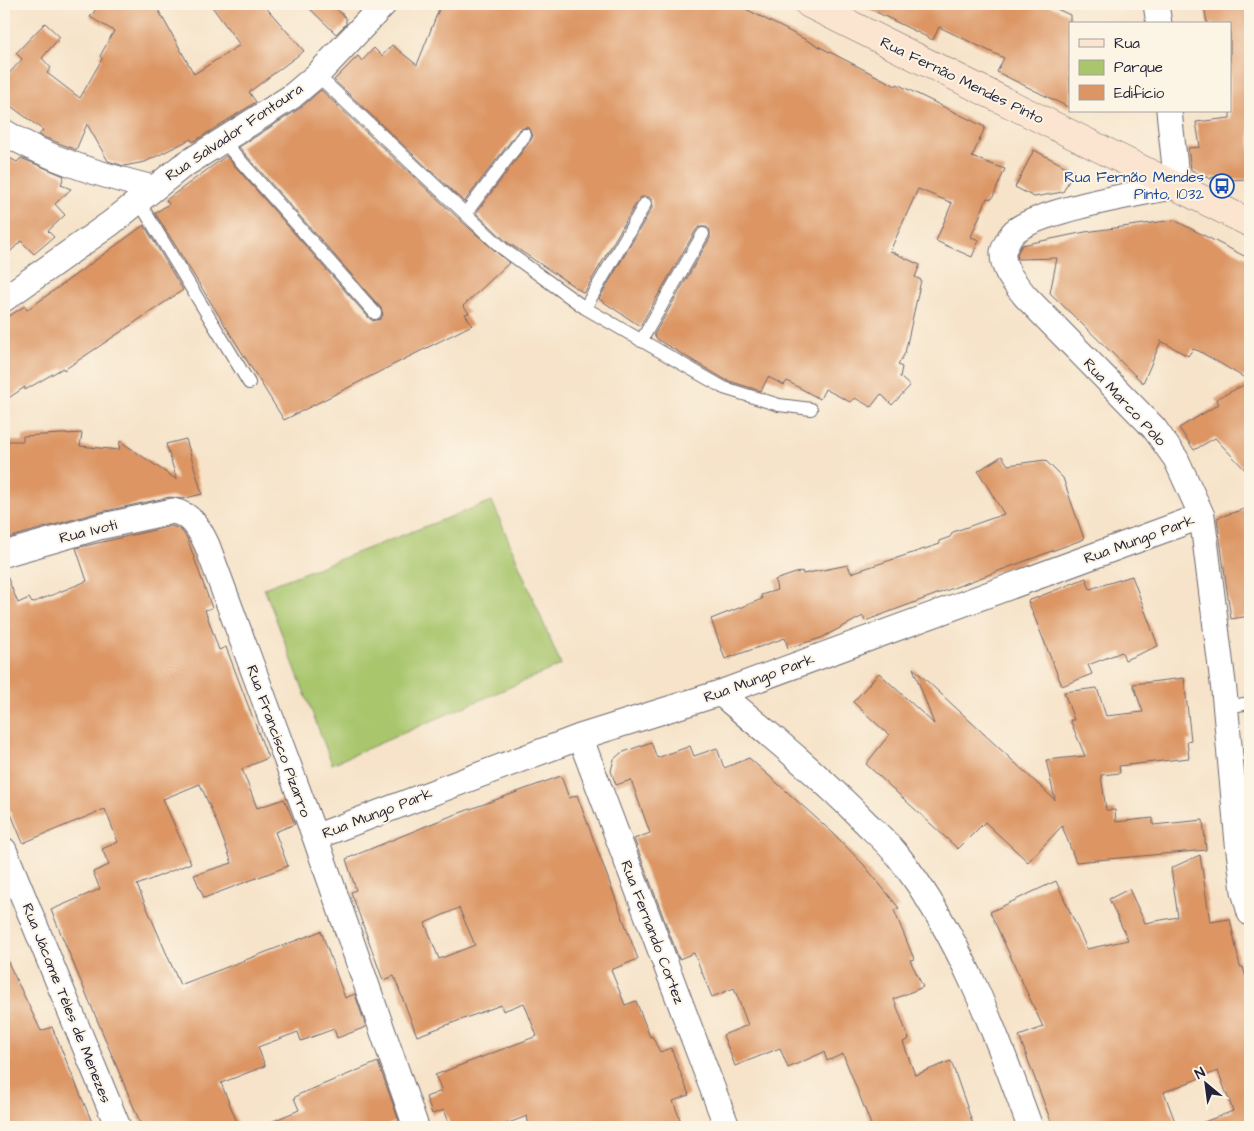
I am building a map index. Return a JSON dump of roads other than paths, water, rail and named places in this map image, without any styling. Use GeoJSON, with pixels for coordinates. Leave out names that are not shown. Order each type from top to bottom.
{"type":"FeatureCollection","features":[{"type":"Feature","properties":{"kind":"street","name":"Rua Salvador Fontoura"},"geometry":{"type":"LineString","coordinates":[[4,132],[22,144],[145,194],[277,107],[317,75],[384,4]]}},
{"type":"Feature","properties":{"kind":"street","name":"Rua Fernão Mendes Pinto"},"geometry":{"type":"LineString","coordinates":[[809,4],[1250,222]]}},
{"type":"Feature","properties":{"kind":"street"},"geometry":{"type":"LineString","coordinates":[[1156,4],[1158,22]]}},
{"type":"Feature","properties":{"kind":"street"},"geometry":{"type":"LineString","coordinates":[[1169,112],[1177,186]]}},
{"type":"Feature","properties":{"kind":"street","name":"Rua Marco Polo"},"geometry":{"type":"LineString","coordinates":[[1177,186],[1096,203],[1041,218],[1014,232],[1003,251],[1008,274],[1025,296],[1154,428],[1176,459],[1202,516],[1226,707],[1238,843],[1244,891],[1250,913]]}},
{"type":"Feature","properties":{"kind":"street"},"geometry":{"type":"LineString","coordinates":[[4,299],[84,244],[145,194]]}},
{"type":"Feature","properties":{"kind":"street","name":"Rua Ivoti"},"geometry":{"type":"LineString","coordinates":[[4,554],[99,528],[173,511]]}},
{"type":"Feature","properties":{"kind":"street","name":"Rua Francisco Pizarro"},"geometry":{"type":"LineString","coordinates":[[173,511],[184,514],[193,521],[207,545],[315,837],[416,1127]]}},
{"type":"Feature","properties":{"kind":"street","name":"Rua Mungo Park"},"geometry":{"type":"LineString","coordinates":[[315,837],[580,737],[720,693],[1202,516]]}},
{"type":"Feature","properties":{"kind":"street"},"geometry":{"type":"LineString","coordinates":[[720,693],[788,750],[850,807],[898,855],[928,898],[986,1012],[1030,1127]]}},
{"type":"Feature","properties":{"kind":"street","name":"Rua Fernando Cortez"},"geometry":{"type":"LineString","coordinates":[[580,737],[726,1127]]}},
{"type":"Feature","properties":{"kind":"street","name":"Rua Jácome Téles de Menezes"},"geometry":{"type":"LineString","coordinates":[[4,850],[118,1127]]}},
{"type":"Feature","properties":{"kind":"lane"},"geometry":{"type":"LineString","coordinates":[[317,75],[502,248],[585,308],[724,388],[779,405],[811,409]]}},
{"type":"Feature","properties":{"kind":"lane"},"geometry":{"type":"LineString","coordinates":[[464,214],[525,136]]}},
{"type":"Feature","properties":{"kind":"lane"},"geometry":{"type":"LineString","coordinates":[[223,141],[375,313]]}},
{"type":"Feature","properties":{"kind":"lane"},"geometry":{"type":"LineString","coordinates":[[145,194],[249,383]]}},
{"type":"Feature","properties":{"kind":"lane"},"geometry":{"type":"LineString","coordinates":[[585,308],[645,204]]}},
{"type":"Feature","properties":{"kind":"lane"},"geometry":{"type":"LineString","coordinates":[[641,341],[703,234]]}},
{"type":"Feature","properties":{"kind":"lane"},"geometry":{"type":"LineString","coordinates":[[1226,707],[1250,703]]}},
{"type":"Feature","properties":{"kind":"place","name":"Rua Fernão Mendes Pinto, 1032"},"geometry":{"type":"Point","coordinates":[1222,186]}}]}
